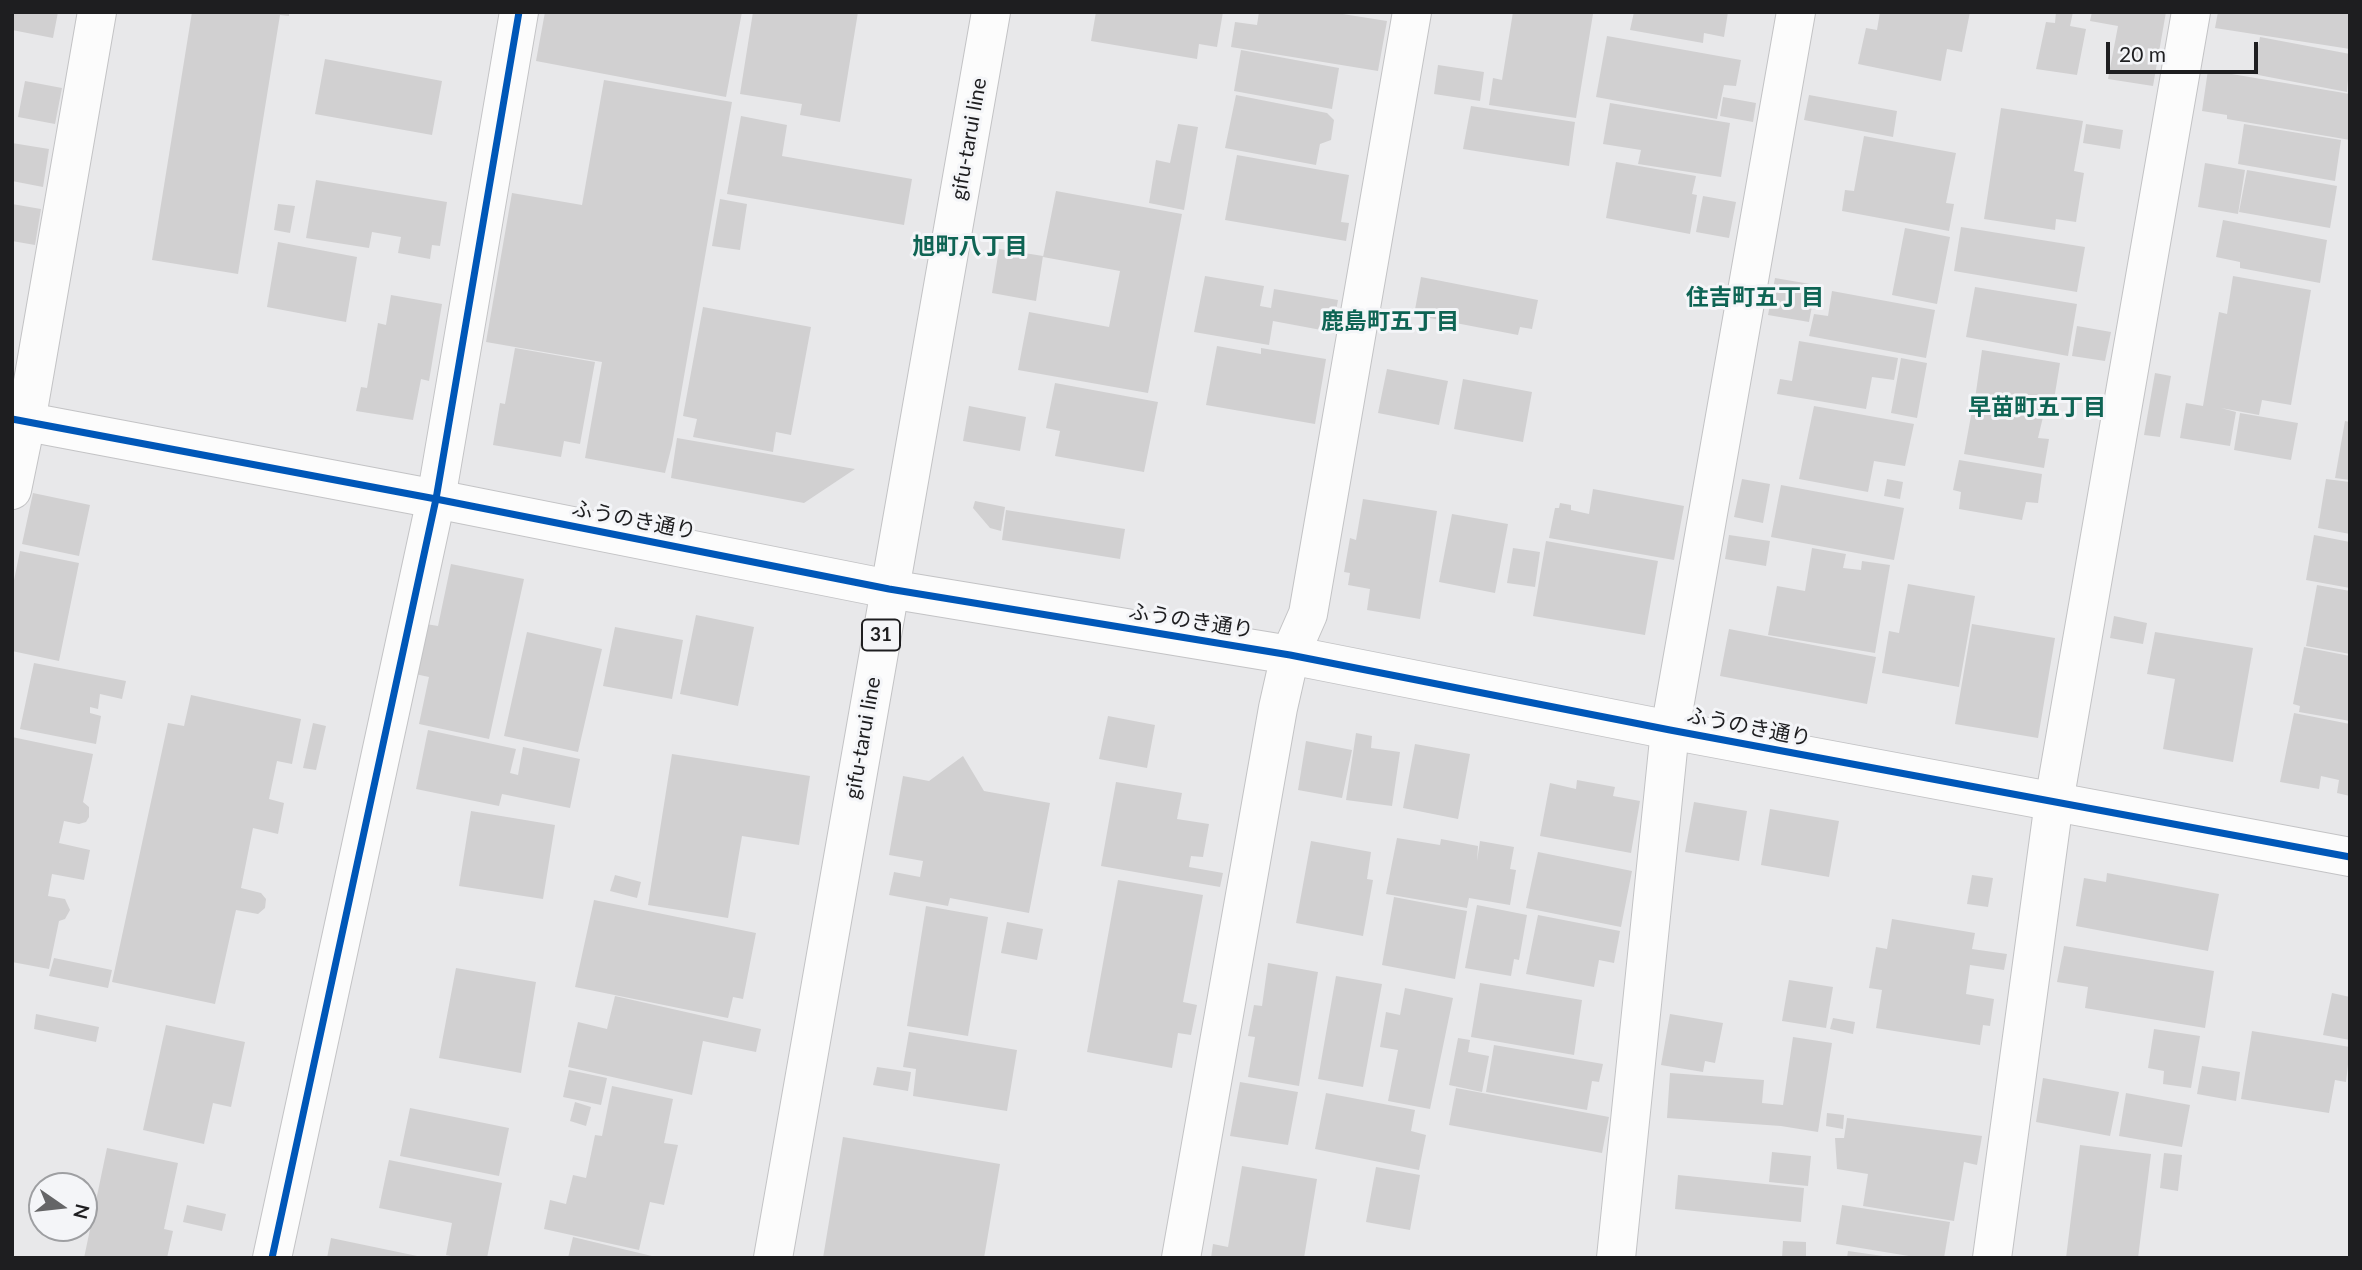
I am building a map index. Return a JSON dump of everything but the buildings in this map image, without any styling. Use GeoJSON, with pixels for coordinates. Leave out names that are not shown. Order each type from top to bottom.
{"type":"FeatureCollection","features":[{"type":"Feature","properties":{"kind":"street"},"geometry":{"type":"LineString","coordinates":[[12,490],[19,421],[97,12]]}},
{"type":"Feature","properties":{"kind":"street"},"geometry":{"type":"LineString","coordinates":[[272,1258],[436,499],[519,12]]}},
{"type":"Feature","properties":{"kind":"street","name":"gifu-tarui line"},"geometry":{"type":"LineString","coordinates":[[773,1258],[991,12]]}},
{"type":"Feature","properties":{"kind":"street"},"geometry":{"type":"LineString","coordinates":[[1181,1258],[1278,708],[1290,655],[1308,614],[1412,12]]}},
{"type":"Feature","properties":{"kind":"street"},"geometry":{"type":"LineString","coordinates":[[1616,1258],[1670,730],[1796,12]]}},
{"type":"Feature","properties":{"kind":"street"},"geometry":{"type":"LineString","coordinates":[[1992,1258],[2054,802],[2191,12]]}},
{"type":"Feature","properties":{"kind":"street","name":"ふうのき通り"},"geometry":{"type":"LineString","coordinates":[[19,421],[436,499],[889,589],[1290,655],[1670,730],[2350,857]]}},
{"type":"Feature","properties":{"kind":"cycle path"},"geometry":{"type":"LineString","coordinates":[[272,1258],[436,499],[519,12]]}},
{"type":"Feature","properties":{"kind":"cycle path"},"geometry":{"type":"LineString","coordinates":[[12,419],[436,499],[889,589],[1290,655],[1670,730],[2350,857]]}},
{"type":"Feature","properties":{"kind":"district","name":"旭町八丁目"},"geometry":{"type":"Point","coordinates":[970,247]}},
{"type":"Feature","properties":{"kind":"district","name":"住吉町五丁目"},"geometry":{"type":"Point","coordinates":[1755,298]}},
{"type":"Feature","properties":{"kind":"district","name":"鹿島町五丁目"},"geometry":{"type":"Point","coordinates":[1390,322]}},
{"type":"Feature","properties":{"kind":"district","name":"早苗町五丁目"},"geometry":{"type":"Point","coordinates":[2037,408]}}]}
